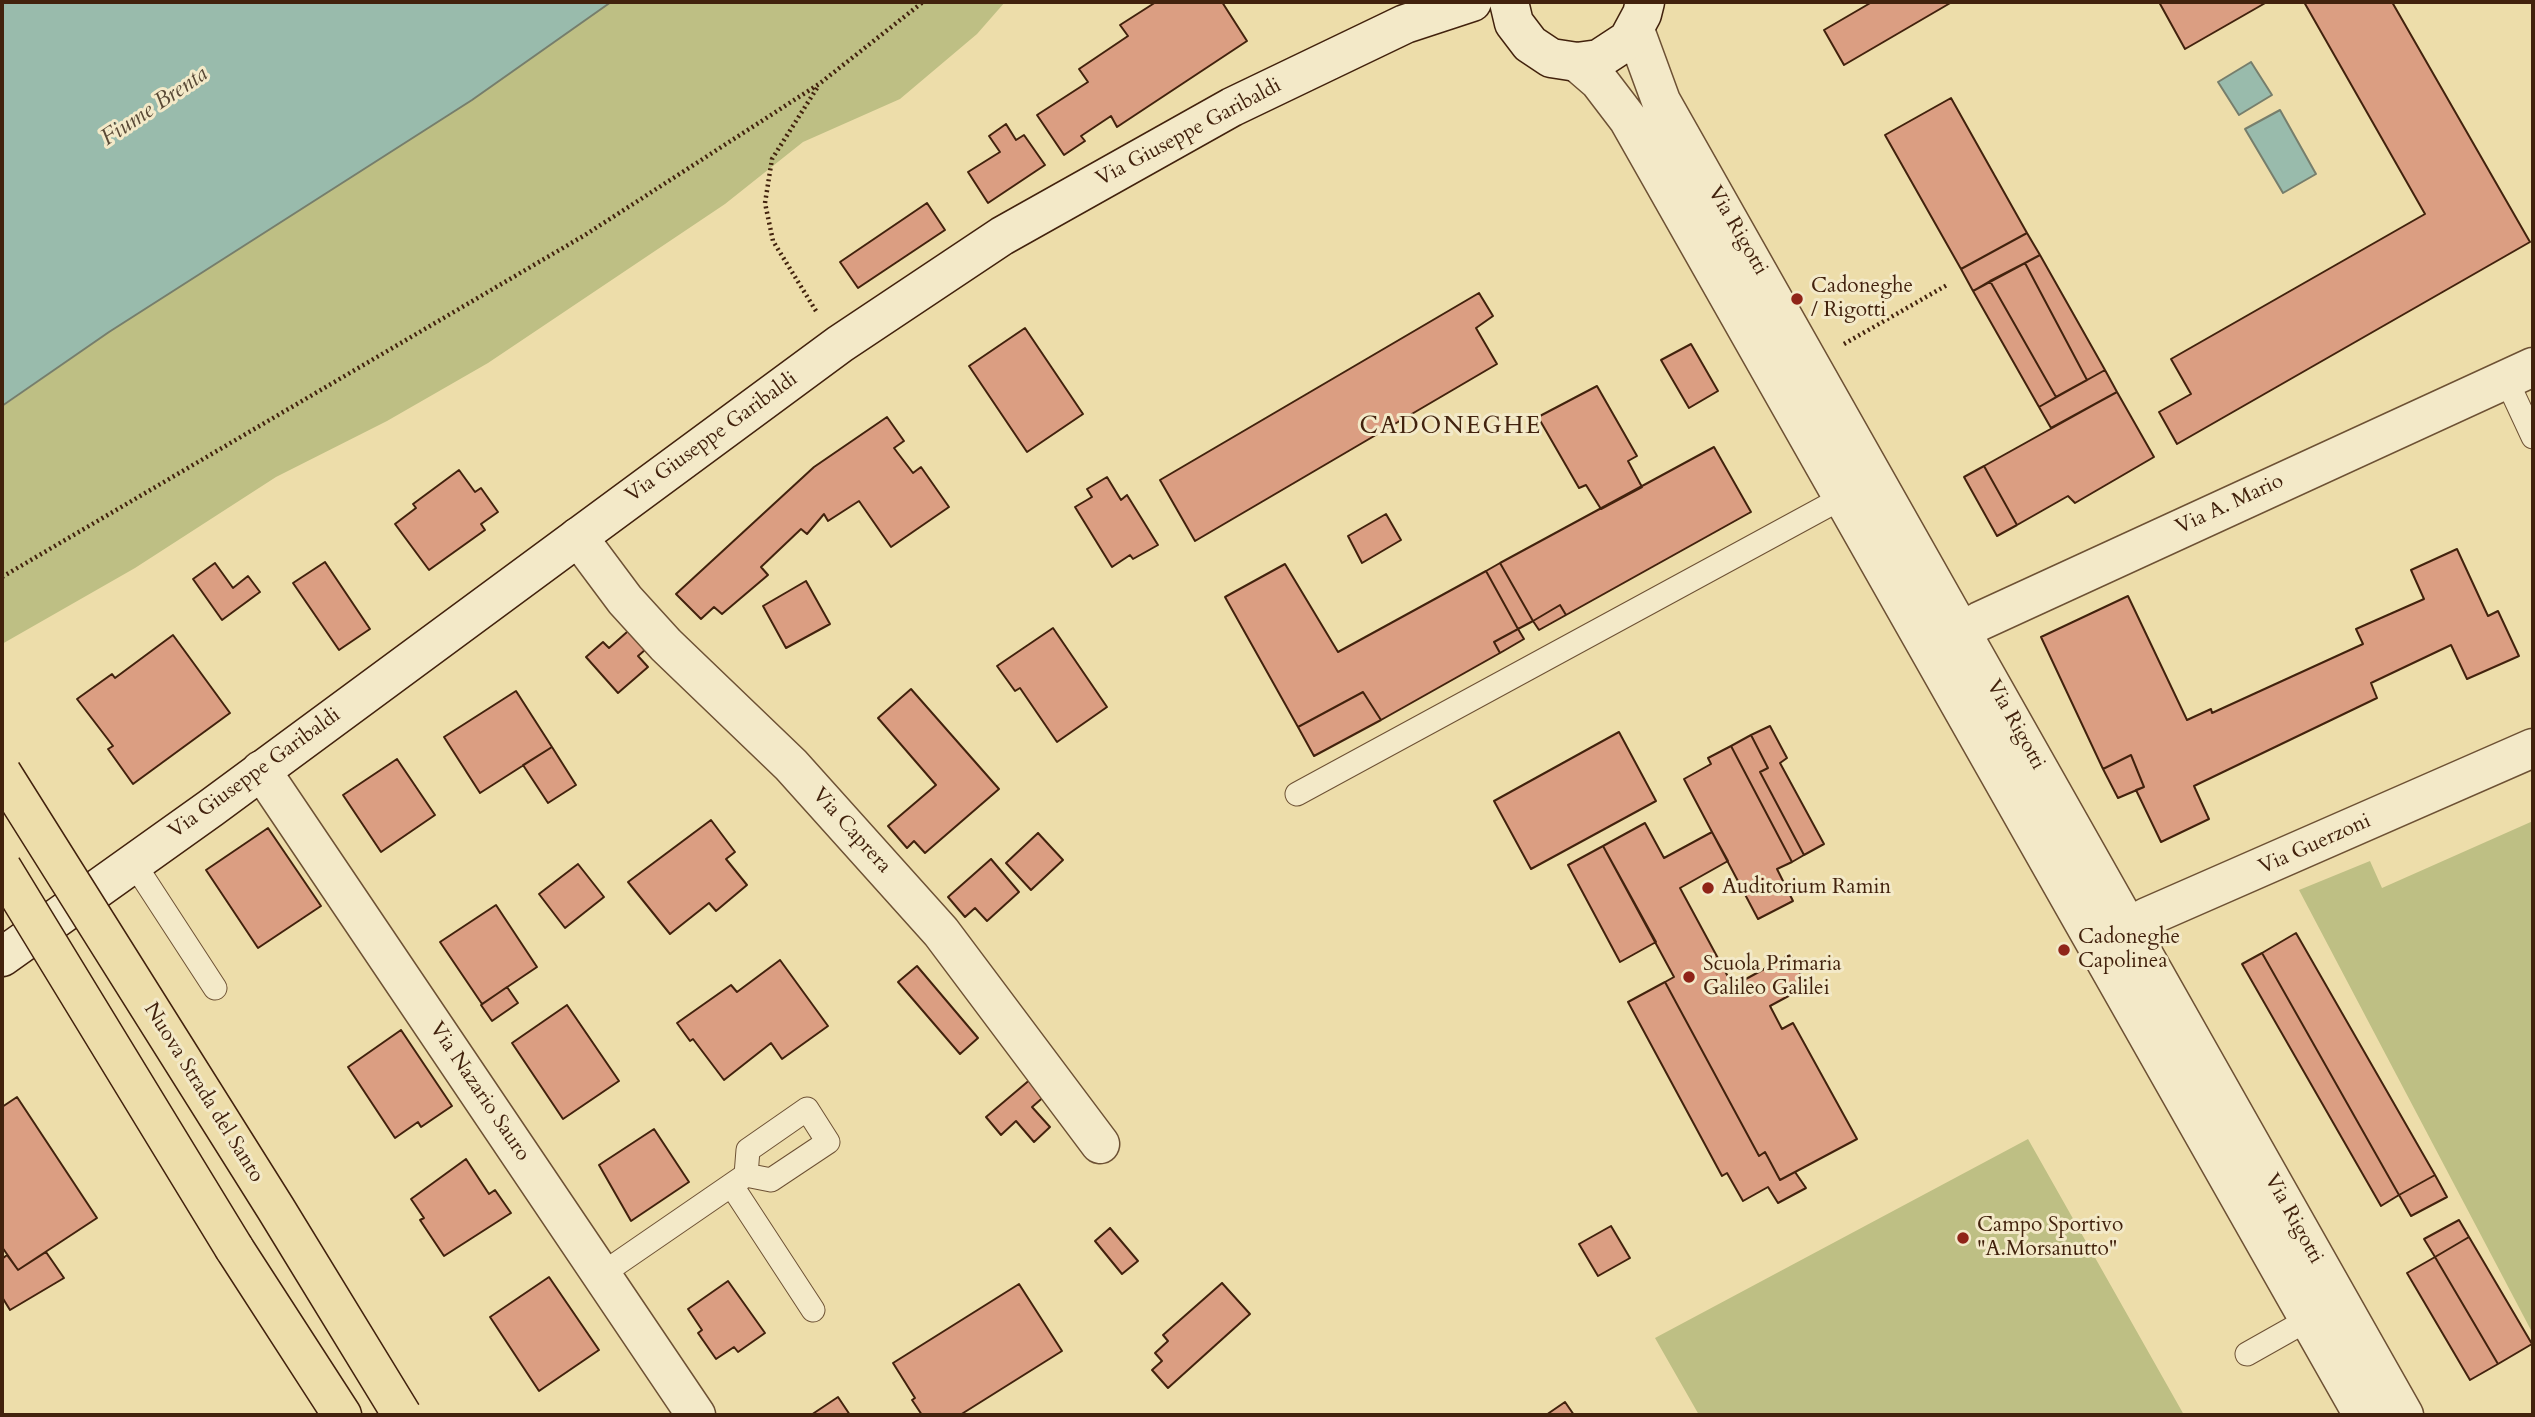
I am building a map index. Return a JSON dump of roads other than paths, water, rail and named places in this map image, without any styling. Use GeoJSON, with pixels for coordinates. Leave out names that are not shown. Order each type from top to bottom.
{"type":"FeatureCollection","features":[{"type":"Feature","properties":{"kind":"highway","name":"Nuova Strada del Santo"},"geometry":{"type":"LineString","coordinates":[[2,773],[402,1415]]}},
{"type":"Feature","properties":{"kind":"highway"},"geometry":{"type":"LineString","coordinates":[[2,868],[234,1248],[342,1415]]}},
{"type":"Feature","properties":{"kind":"street","name":"Via Giuseppe Garibaldi"},"geometry":{"type":"LineString","coordinates":[[2,955],[261,770],[840,344],[1002,236],[1232,107],[1405,24],[1472,2]]}},
{"type":"Feature","properties":{"kind":"street"},"geometry":{"type":"LineString","coordinates":[[1509,2],[1514,23],[1530,44],[1551,58],[1577,62],[1610,54],[1640,16]]}},
{"type":"Feature","properties":{"kind":"street","name":"Via Rigotti"},"geometry":{"type":"LineString","coordinates":[[1640,16],[1661,101],[1876,479],[1946,640],[2324,1311],[2404,1415]]}},
{"type":"Feature","properties":{"kind":"street","name":"Via Rigotti"},"geometry":{"type":"LineString","coordinates":[[1577,62],[1599,81],[1628,119],[1841,499],[1946,640]]}},
{"type":"Feature","properties":{"kind":"street","name":"Via A. Mario"},"geometry":{"type":"LineString","coordinates":[[1946,640],[2520,373]]}},
{"type":"Feature","properties":{"kind":"street","name":"Via Caprera"},"geometry":{"type":"LineString","coordinates":[[578,537],[625,600],[658,636],[790,765],[941,932],[1100,1144]]}},
{"type":"Feature","properties":{"kind":"street","name":"Via Guerzoni"},"geometry":{"type":"LineString","coordinates":[[2114,936],[2533,748]]}},
{"type":"Feature","properties":{"kind":"street","name":"Via Nazario Sauro"},"geometry":{"type":"LineString","coordinates":[[261,770],[696,1415]]}},
{"type":"Feature","properties":{"kind":"street","name":"Via Rigotti"},"geometry":{"type":"LineString","coordinates":[[2324,1311],[2363,1415]]}},
{"type":"Feature","properties":{"kind":"lane"},"geometry":{"type":"LineString","coordinates":[[2520,373],[2533,437]]}},
{"type":"Feature","properties":{"kind":"lane"},"geometry":{"type":"LineString","coordinates":[[1297,794],[1876,479]]}},
{"type":"Feature","properties":{"kind":"lane"},"geometry":{"type":"LineString","coordinates":[[133,862],[215,988]]}},
{"type":"Feature","properties":{"kind":"lane"},"geometry":{"type":"LineString","coordinates":[[602,1274],[739,1181],[813,1310]]}},
{"type":"Feature","properties":{"kind":"lane"},"geometry":{"type":"LineString","coordinates":[[2247,1354],[2324,1311]]}},
{"type":"Feature","properties":{"kind":"water","name":"Fiume Brenta"},"geometry":{"type":"Polygon","coordinates":[[[2,2],[611,2],[472,100],[109,332],[2,406],[2,2]]]}},
{"type":"Feature","properties":{"kind":"water"},"geometry":{"type":"Polygon","coordinates":[[[2251,62],[2272,95],[2239,115],[2218,82],[2251,62]]]}},
{"type":"Feature","properties":{"kind":"water"},"geometry":{"type":"Polygon","coordinates":[[[2280,110],[2316,174],[2283,193],[2245,129],[2280,110]]]}},
{"type":"Feature","properties":{"kind":"place","name":"Cadoneghe / Rigotti"},"geometry":{"type":"Point","coordinates":[1797,299]}},
{"type":"Feature","properties":{"kind":"place","name":"Auditorium Ramin"},"geometry":{"type":"Point","coordinates":[1708,888]}},
{"type":"Feature","properties":{"kind":"place","name":"Cadoneghe Capolinea"},"geometry":{"type":"Point","coordinates":[2064,950]}},
{"type":"Feature","properties":{"kind":"place","name":"Scuola Primaria Galileo Galilei"},"geometry":{"type":"Point","coordinates":[1689,977]}},
{"type":"Feature","properties":{"kind":"place","name":"Campo Sportivo \"A.Morsanutto\""},"geometry":{"type":"Point","coordinates":[1963,1238]}},
{"type":"Feature","properties":{"kind":"district","name":"CADONEGHE"},"geometry":{"type":"Point","coordinates":[1451,427]}}]}
